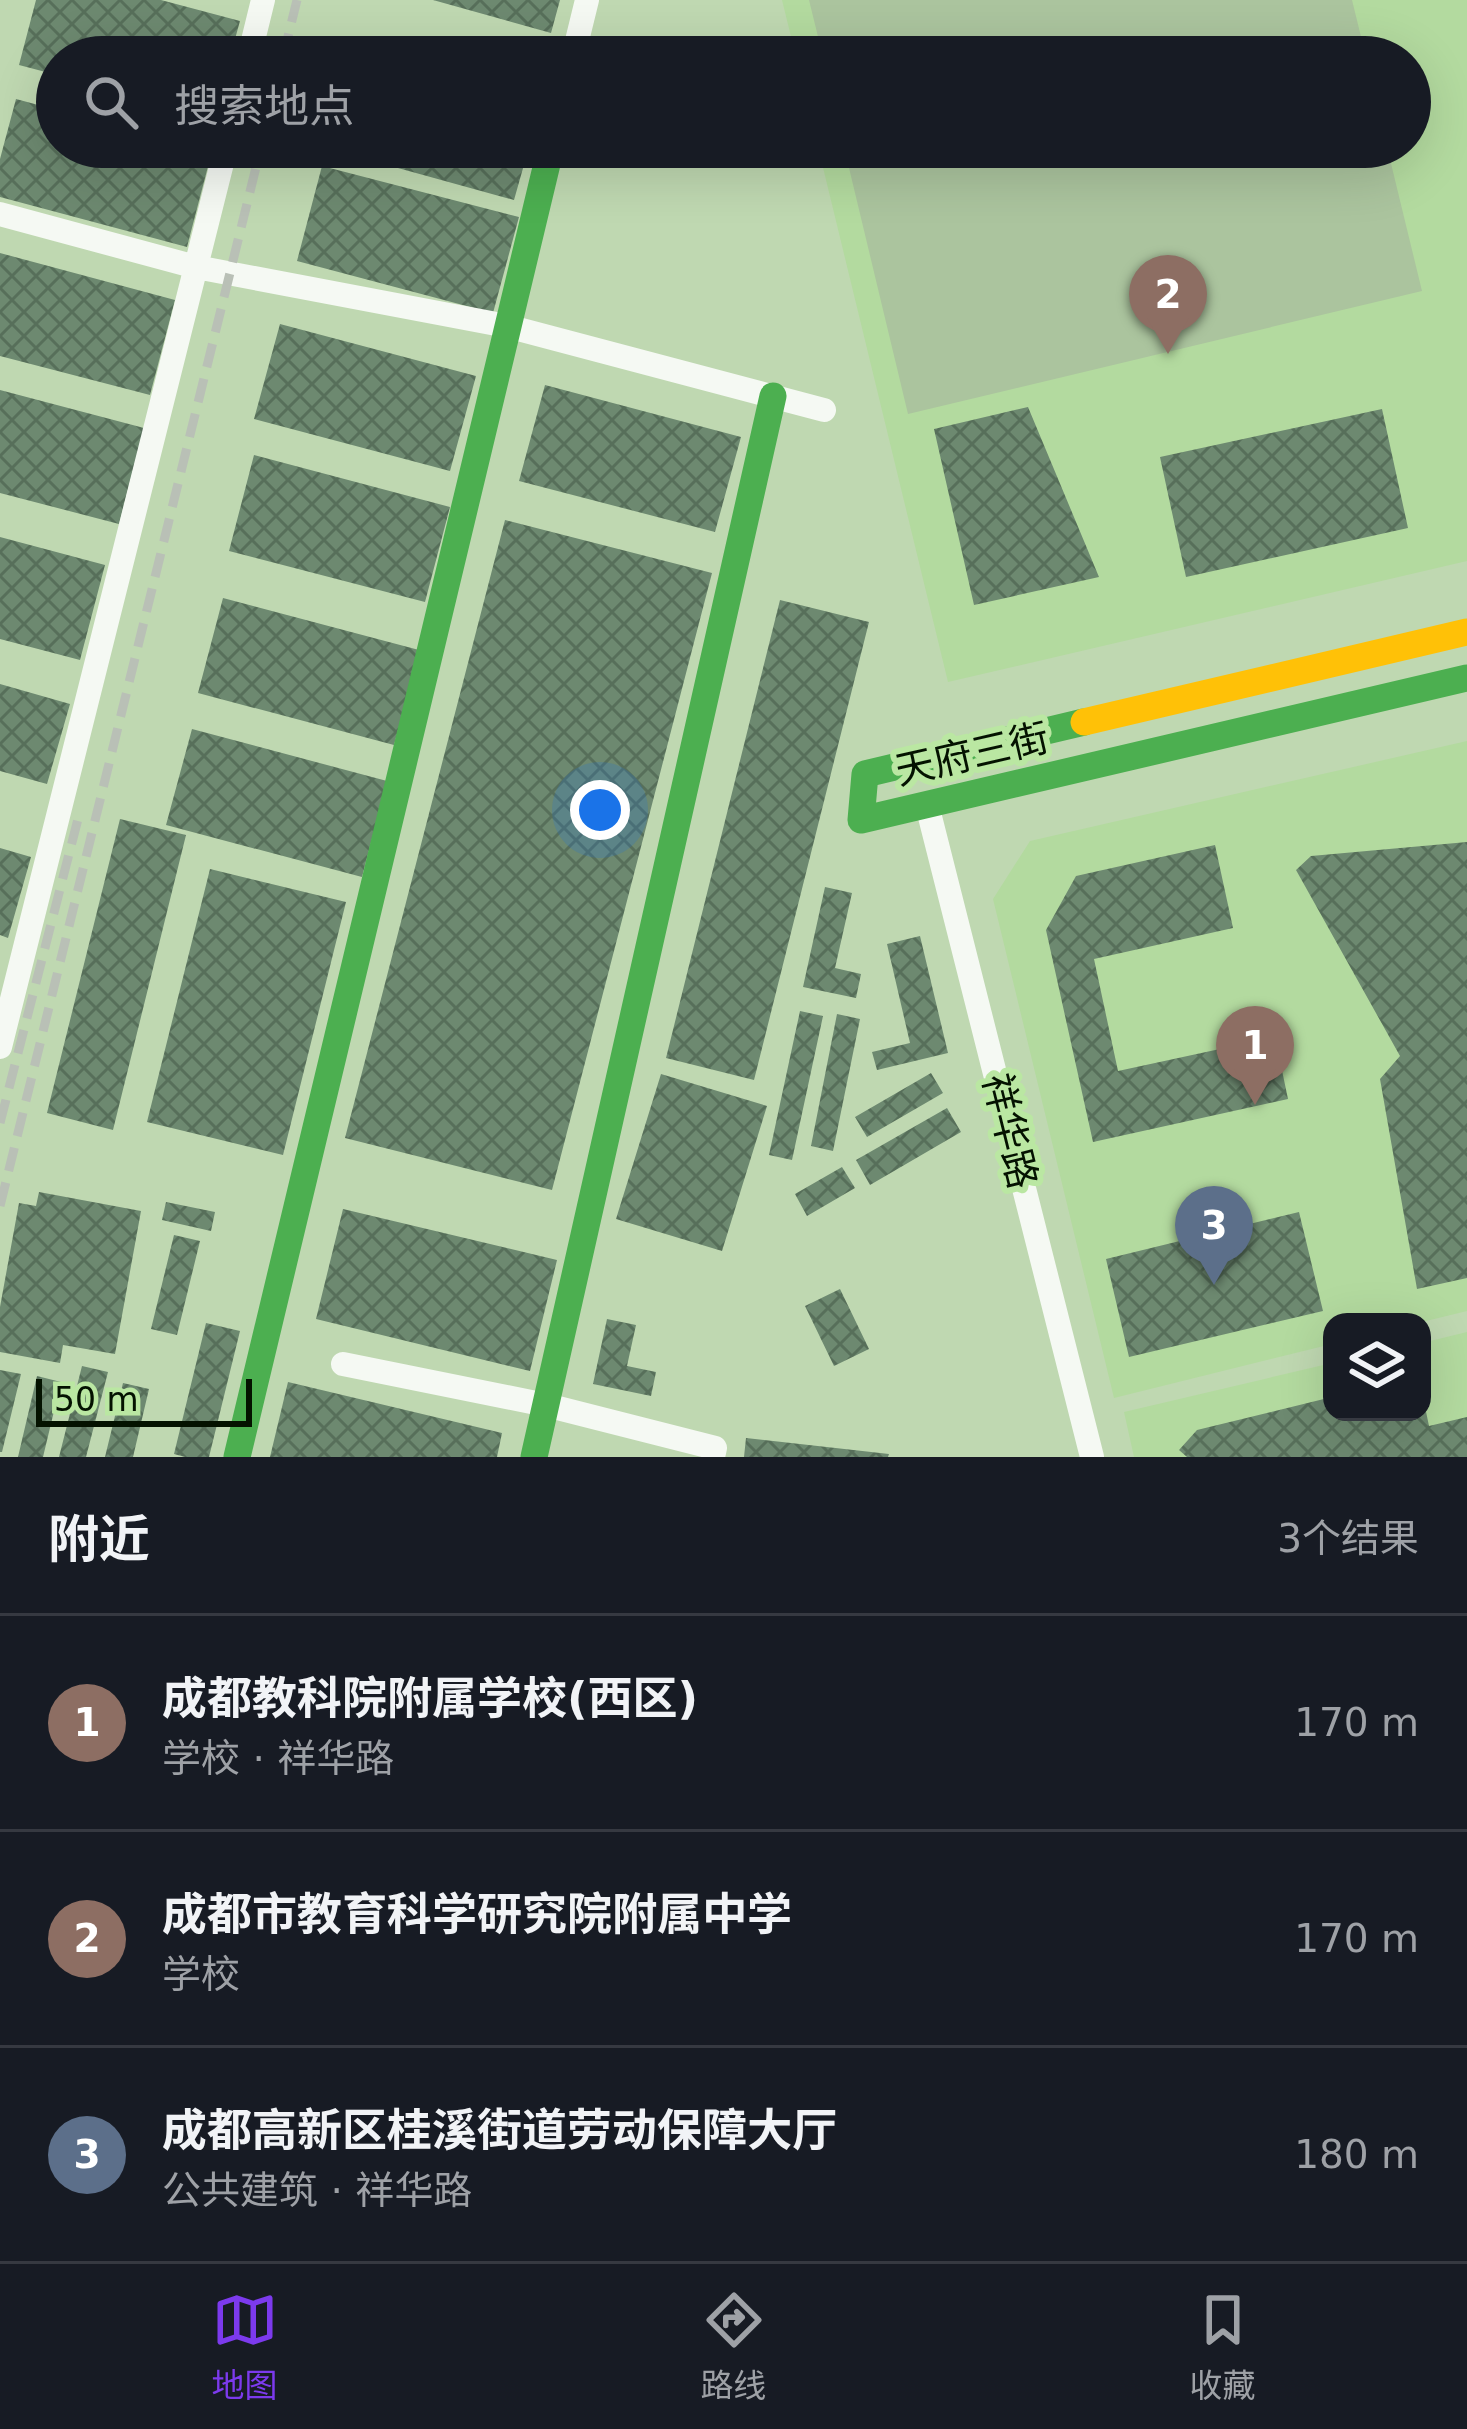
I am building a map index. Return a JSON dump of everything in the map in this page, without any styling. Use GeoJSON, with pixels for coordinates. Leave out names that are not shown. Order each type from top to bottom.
{"type":"FeatureCollection","features":[{"type":"Feature","properties":{"kind":"street"},"geometry":{"type":"LineString","coordinates":[[254,36],[263,0]]}},
{"type":"Feature","properties":{"kind":"street"},"geometry":{"type":"LineString","coordinates":[[578,36],[587,0]]}},
{"type":"Feature","properties":{"kind":"street"},"geometry":{"type":"LineString","coordinates":[[0,1047],[221,168]]}},
{"type":"Feature","properties":{"kind":"street"},"geometry":{"type":"LineString","coordinates":[[237,1457],[546,168]]}},
{"type":"Feature","properties":{"kind":"street"},"geometry":{"type":"LineString","coordinates":[[0,214],[196,267],[507,326],[824,410]]}},
{"type":"Feature","properties":{"kind":"street"},"geometry":{"type":"LineString","coordinates":[[534,1457],[773,396]]}},
{"type":"Feature","properties":{"kind":"street","name":"天府三街"},"geometry":{"type":"LineString","coordinates":[[1467,632],[865,775],[861,820],[1467,678]]}},
{"type":"Feature","properties":{"kind":"street","name":"祥华路"},"geometry":{"type":"LineString","coordinates":[[927,805],[1092,1457]]}},
{"type":"Feature","properties":{"kind":"street"},"geometry":{"type":"LineString","coordinates":[[344,1364],[546,1405],[715,1448],[713,1457]]}},
{"type":"Feature","properties":{"kind":"shaded area"},"geometry":{"type":"Polygon","coordinates":[[[782,0],[1467,0],[1467,561],[948,682],[823,168],[1431,168],[1431,36],[791,36],[782,0]]]}},
{"type":"Feature","properties":{"kind":"shaded area"},"geometry":{"type":"Polygon","coordinates":[[[809,0],[1352,0],[1361,36],[818,36],[809,0]]]}},
{"type":"Feature","properties":{"kind":"shaded area"},"geometry":{"type":"Polygon","coordinates":[[[849,168],[1392,168],[1422,291],[908,414],[849,168]]]}},
{"type":"Feature","properties":{"kind":"shaded area"},"geometry":{"type":"Polygon","coordinates":[[[1467,741],[1467,1311],[1431,1320],[1431,1313],[1323,1313],[1323,1346],[1114,1398],[993,899],[1030,841],[1467,741]]]}},
{"type":"Feature","properties":{"kind":"shaded area"},"geometry":{"type":"Polygon","coordinates":[[[1467,1332],[1467,1457],[1134,1457],[1124,1412],[1323,1365],[1323,1421],[1431,1421],[1431,1341],[1467,1332]]]}},
{"type":"Feature","properties":{"kind":"building"},"geometry":{"type":"Polygon","coordinates":[[[36,0],[161,0],[240,21],[236,36],[36,36],[36,69],[19,65],[36,0]]]}},
{"type":"Feature","properties":{"kind":"building"},"geometry":{"type":"Polygon","coordinates":[[[433,0],[560,0],[551,33],[433,0]]]}},
{"type":"Feature","properties":{"kind":"building"},"geometry":{"type":"Polygon","coordinates":[[[16,99],[36,104],[36,168],[208,168],[187,247],[0,197],[0,159],[16,99]]]}},
{"type":"Feature","properties":{"kind":"building"},"geometry":{"type":"Polygon","coordinates":[[[321,168],[519,217],[493,313],[297,261],[321,168]]]}},
{"type":"Feature","properties":{"kind":"building"},"geometry":{"type":"Polygon","coordinates":[[[398,168],[523,168],[514,200],[398,168]]]}},
{"type":"Feature","properties":{"kind":"building"},"geometry":{"type":"Polygon","coordinates":[[[0,253],[175,300],[150,395],[0,356],[0,253]]]}},
{"type":"Feature","properties":{"kind":"building"},"geometry":{"type":"Polygon","coordinates":[[[280,324],[476,376],[450,471],[254,419],[280,324]]]}},
{"type":"Feature","properties":{"kind":"building"},"geometry":{"type":"Polygon","coordinates":[[[545,385],[741,437],[715,532],[519,481],[545,385]]]}},
{"type":"Feature","properties":{"kind":"building"},"geometry":{"type":"Polygon","coordinates":[[[0,390],[144,428],[119,524],[0,493],[0,390]]]}},
{"type":"Feature","properties":{"kind":"building"},"geometry":{"type":"Polygon","coordinates":[[[1028,407],[1099,577],[974,605],[934,429],[1028,407]]]}},
{"type":"Feature","properties":{"kind":"building"},"geometry":{"type":"Polygon","coordinates":[[[1382,409],[1408,528],[1186,577],[1160,457],[1382,409]]]}},
{"type":"Feature","properties":{"kind":"building"},"geometry":{"type":"Polygon","coordinates":[[[254,455],[450,507],[425,602],[229,551],[254,455]]]}},
{"type":"Feature","properties":{"kind":"building"},"geometry":{"type":"Polygon","coordinates":[[[505,520],[712,573],[552,1190],[345,1138],[505,520]]]}},
{"type":"Feature","properties":{"kind":"building"},"geometry":{"type":"Polygon","coordinates":[[[0,537],[105,565],[80,660],[0,639],[0,537]]]}},
{"type":"Feature","properties":{"kind":"building"},"geometry":{"type":"Polygon","coordinates":[[[223,598],[419,650],[394,745],[198,693],[223,598]]]}},
{"type":"Feature","properties":{"kind":"building"},"geometry":{"type":"Polygon","coordinates":[[[780,600],[869,622],[754,1080],[666,1058],[780,600]]]}},
{"type":"Feature","properties":{"kind":"building"},"geometry":{"type":"Polygon","coordinates":[[[0,684],[70,704],[47,784],[0,771],[0,684]]]}},
{"type":"Feature","properties":{"kind":"building"},"geometry":{"type":"Polygon","coordinates":[[[192,729],[387,781],[362,877],[166,825],[192,729]]]}},
{"type":"Feature","properties":{"kind":"building"},"geometry":{"type":"Polygon","coordinates":[[[120,819],[186,835],[113,1130],[47,1113],[120,819]]]}},
{"type":"Feature","properties":{"kind":"building"},"geometry":{"type":"Polygon","coordinates":[[[1467,842],[1467,1278],[1417,1289],[1380,1079],[1400,1056],[1296,870],[1311,856],[1467,842]]]}},
{"type":"Feature","properties":{"kind":"building"},"geometry":{"type":"Polygon","coordinates":[[[1215,845],[1233,928],[1094,959],[1118,1071],[1275,1037],[1288,1099],[1093,1142],[1046,930],[1076,876],[1215,845]]]}},
{"type":"Feature","properties":{"kind":"building"},"geometry":{"type":"Polygon","coordinates":[[[0,848],[31,857],[8,938],[0,935],[0,848]]]}},
{"type":"Feature","properties":{"kind":"building"},"geometry":{"type":"Polygon","coordinates":[[[210,869],[346,902],[283,1155],[147,1122],[210,869]]]}},
{"type":"Feature","properties":{"kind":"building"},"geometry":{"type":"Polygon","coordinates":[[[825,887],[852,893],[835,968],[861,974],[856,998],[803,987],[825,887]]]}},
{"type":"Feature","properties":{"kind":"building"},"geometry":{"type":"Polygon","coordinates":[[[920,936],[948,1053],[877,1070],[872,1052],[910,1043],[887,944],[920,936]]]}},
{"type":"Feature","properties":{"kind":"building"},"geometry":{"type":"Polygon","coordinates":[[[800,1011],[823,1016],[792,1160],[769,1155],[800,1011]]]}},
{"type":"Feature","properties":{"kind":"building"},"geometry":{"type":"Polygon","coordinates":[[[837,1014],[860,1019],[833,1151],[811,1146],[837,1014]]]}},
{"type":"Feature","properties":{"kind":"building"},"geometry":{"type":"Polygon","coordinates":[[[931,1073],[943,1093],[867,1137],[855,1117],[931,1073]]]}},
{"type":"Feature","properties":{"kind":"building"},"geometry":{"type":"Polygon","coordinates":[[[661,1074],[767,1106],[722,1251],[616,1219],[661,1074]]]}},
{"type":"Feature","properties":{"kind":"building"},"geometry":{"type":"Polygon","coordinates":[[[947,1108],[961,1132],[870,1185],[856,1160],[947,1108]]]}},
{"type":"Feature","properties":{"kind":"building"},"geometry":{"type":"Polygon","coordinates":[[[842,1167],[855,1188],[807,1216],[795,1194],[842,1167]]]}},
{"type":"Feature","properties":{"kind":"building"},"geometry":{"type":"Polygon","coordinates":[[[39,1192],[141,1211],[115,1354],[63,1345],[60,1363],[0,1352],[0,1307],[19,1203],[36,1206],[39,1192]]]}},
{"type":"Feature","properties":{"kind":"building"},"geometry":{"type":"Polygon","coordinates":[[[166,1202],[215,1212],[211,1231],[162,1220],[166,1202]]]}},
{"type":"Feature","properties":{"kind":"building"},"geometry":{"type":"Polygon","coordinates":[[[343,1209],[557,1260],[530,1371],[316,1319],[343,1209]]]}},
{"type":"Feature","properties":{"kind":"building"},"geometry":{"type":"Polygon","coordinates":[[[1299,1212],[1323,1311],[1129,1357],[1106,1259],[1299,1212]]]}},
{"type":"Feature","properties":{"kind":"building"},"geometry":{"type":"Polygon","coordinates":[[[174,1235],[200,1241],[177,1335],[151,1329],[174,1235]]]}},
{"type":"Feature","properties":{"kind":"building"},"geometry":{"type":"Polygon","coordinates":[[[840,1289],[869,1349],[834,1366],[805,1306],[840,1289]]]}},
{"type":"Feature","properties":{"kind":"building"},"geometry":{"type":"Polygon","coordinates":[[[607,1319],[636,1325],[627,1366],[656,1372],[651,1396],[593,1384],[607,1319]]]}},
{"type":"Feature","properties":{"kind":"building"},"geometry":{"type":"Polygon","coordinates":[[[206,1323],[240,1331],[209,1457],[185,1457],[174,1454],[206,1323]]]}},
{"type":"Feature","properties":{"kind":"building"},"geometry":{"type":"Polygon","coordinates":[[[82,1366],[108,1372],[86,1457],[59,1457],[82,1366]]]}},
{"type":"Feature","properties":{"kind":"building"},"geometry":{"type":"Polygon","coordinates":[[[0,1370],[21,1374],[2,1452],[0,1452],[0,1370]]]}},
{"type":"Feature","properties":{"kind":"building"},"geometry":{"type":"Polygon","coordinates":[[[37,1376],[61,1382],[43,1457],[18,1457],[37,1376]]]}},
{"type":"Feature","properties":{"kind":"building"},"geometry":{"type":"Polygon","coordinates":[[[288,1382],[502,1433],[497,1457],[270,1457],[288,1382]]]}},
{"type":"Feature","properties":{"kind":"building"},"geometry":{"type":"Polygon","coordinates":[[[123,1383],[149,1389],[133,1457],[105,1457],[123,1383]]]}},
{"type":"Feature","properties":{"kind":"building"},"geometry":{"type":"Polygon","coordinates":[[[1323,1399],[1323,1421],[1428,1421],[1429,1426],[1467,1417],[1467,1457],[1187,1457],[1179,1450],[1197,1430],[1323,1399]]]}},
{"type":"Feature","properties":{"kind":"building"},"geometry":{"type":"Polygon","coordinates":[[[746,1438],[889,1454],[744,1457],[746,1438]]]}},
{"type":"Feature","properties":{"kind":"railway"},"geometry":{"type":"LineString","coordinates":[[288,36],[297,0]]}},
{"type":"Feature","properties":{"kind":"railway"},"geometry":{"type":"LineString","coordinates":[[0,1206],[256,168]]}},
{"type":"Feature","properties":{"kind":"railway"},"geometry":{"type":"LineString","coordinates":[[0,1123],[79,815]]}},
{"type":"Feature","properties":{"kind":"traffic: fast"},"geometry":{"type":"LineString","coordinates":[[237,1457],[546,168]]}},
{"type":"Feature","properties":{"kind":"traffic: fast"},"geometry":{"type":"LineString","coordinates":[[534,1457],[773,396]]}},
{"type":"Feature","properties":{"kind":"traffic: fast"},"geometry":{"type":"LineString","coordinates":[[1084,722],[865,774],[861,820],[1467,678]]}},
{"type":"Feature","properties":{"kind":"traffic: slow"},"geometry":{"type":"LineString","coordinates":[[1084,722],[1467,632]]}},
{"type":"Feature","properties":{"kind":"place","name":"成都市教育科学研究院附属中学"},"geometry":{"type":"Point","coordinates":[1168,354]}},
{"type":"Feature","properties":{"kind":"place","name":"成都教科院附属学校(西区)"},"geometry":{"type":"Point","coordinates":[1255,1105]}},
{"type":"Feature","properties":{"kind":"place","name":"成都高新区桂溪街道劳动保障大厅"},"geometry":{"type":"Point","coordinates":[1214,1285]}}]}
